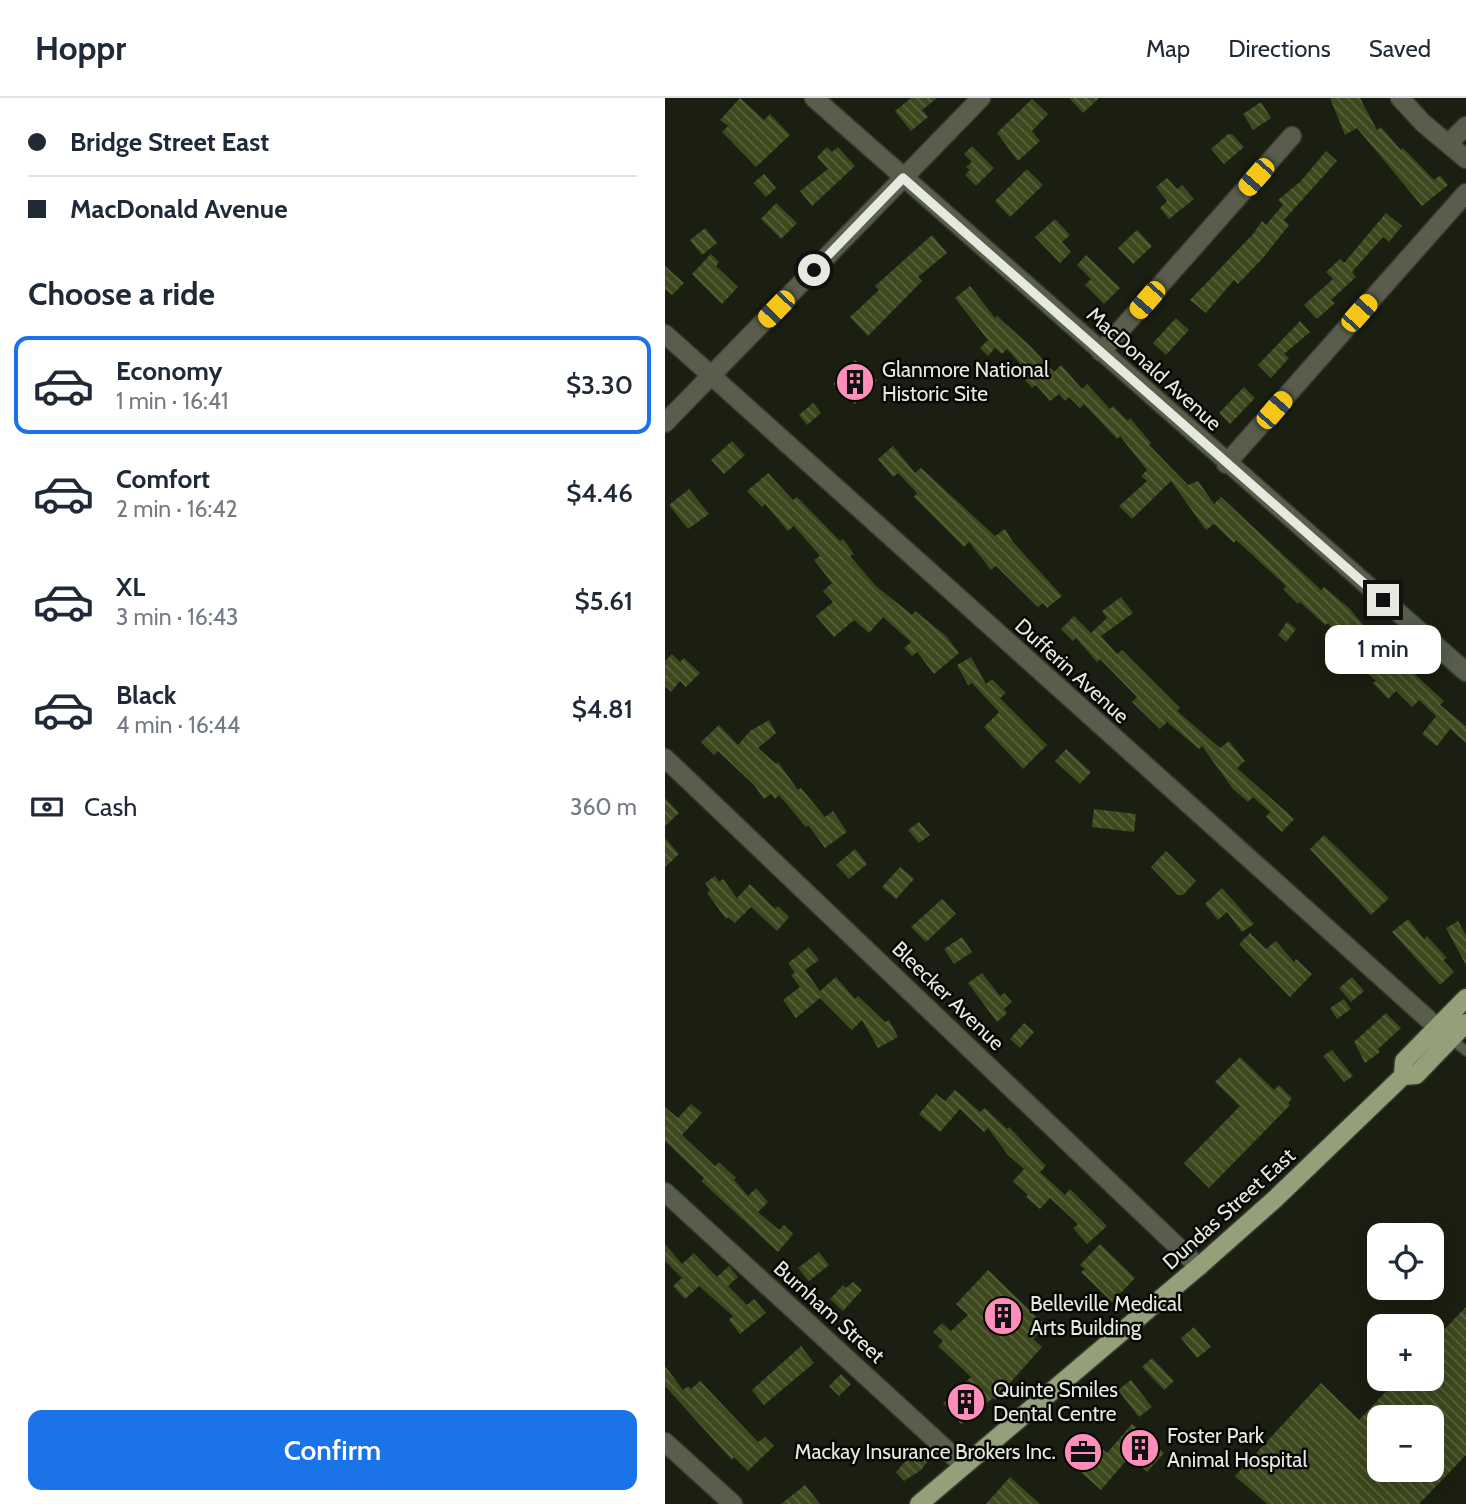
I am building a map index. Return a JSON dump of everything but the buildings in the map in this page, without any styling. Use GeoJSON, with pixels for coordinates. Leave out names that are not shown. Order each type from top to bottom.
{"type":"FeatureCollection","features":[{"type":"Feature","properties":{"kind":"main road","name":"Dundas Street East"},"geometry":{"type":"LineString","coordinates":[[1443,1034],[1466,998]]}},
{"type":"Feature","properties":{"kind":"main road","name":"Dundas Street East"},"geometry":{"type":"LineString","coordinates":[[919,1504],[1199,1267],[1275,1199],[1403,1076],[1404,1060],[1443,1034],[1466,1023]]}},
{"type":"Feature","properties":{"kind":"street","name":"MacDonald Avenue"},"geometry":{"type":"LineString","coordinates":[[814,98],[1226,464],[1466,672]]}},
{"type":"Feature","properties":{"kind":"street"},"geometry":{"type":"LineString","coordinates":[[665,423],[981,98]]}},
{"type":"Feature","properties":{"kind":"street"},"geometry":{"type":"LineString","coordinates":[[1400,98],[1423,123],[1466,159]]}},
{"type":"Feature","properties":{"kind":"street"},"geometry":{"type":"LineString","coordinates":[[1448,144],[1466,126]]}},
{"type":"Feature","properties":{"kind":"street"},"geometry":{"type":"LineString","coordinates":[[1101,352],[1292,136]]}},
{"type":"Feature","properties":{"kind":"street"},"geometry":{"type":"LineString","coordinates":[[1226,464],[1466,193]]}},
{"type":"Feature","properties":{"kind":"street","name":"Dufferin Avenue"},"geometry":{"type":"LineString","coordinates":[[665,334],[1443,1034]]}},
{"type":"Feature","properties":{"kind":"street","name":"Bleecker Avenue"},"geometry":{"type":"LineString","coordinates":[[665,758],[1199,1267]]}},
{"type":"Feature","properties":{"kind":"street","name":"Burnham Street"},"geometry":{"type":"LineString","coordinates":[[665,1192],[963,1465]]}},
{"type":"Feature","properties":{"kind":"street"},"geometry":{"type":"LineString","coordinates":[[665,1442],[733,1504]]}},
{"type":"Feature","properties":{"kind":"lane"},"geometry":{"type":"LineString","coordinates":[[1443,1034],[1466,1051]]}},
{"type":"Feature","properties":{"kind":"place","name":"Glanmore National Historic Site"},"geometry":{"type":"Point","coordinates":[855,382]}},
{"type":"Feature","properties":{"kind":"place","name":"Belleville Medical Arts Building"},"geometry":{"type":"Point","coordinates":[1003,1316]}},
{"type":"Feature","properties":{"kind":"place","name":"Quinte Smiles Dental Centre"},"geometry":{"type":"Point","coordinates":[966,1402]}},
{"type":"Feature","properties":{"kind":"place","name":"Foster Park Animal Hospital"},"geometry":{"type":"Point","coordinates":[1140,1448]}},
{"type":"Feature","properties":{"kind":"place","name":"Mackay Insurance Brokers Inc."},"geometry":{"type":"Point","coordinates":[1083,1452]}},
{"type":"Feature","properties":{"kind":"route"},"geometry":{"type":"LineString","coordinates":[[814,270],[903,178],[1383,600]]}}]}
